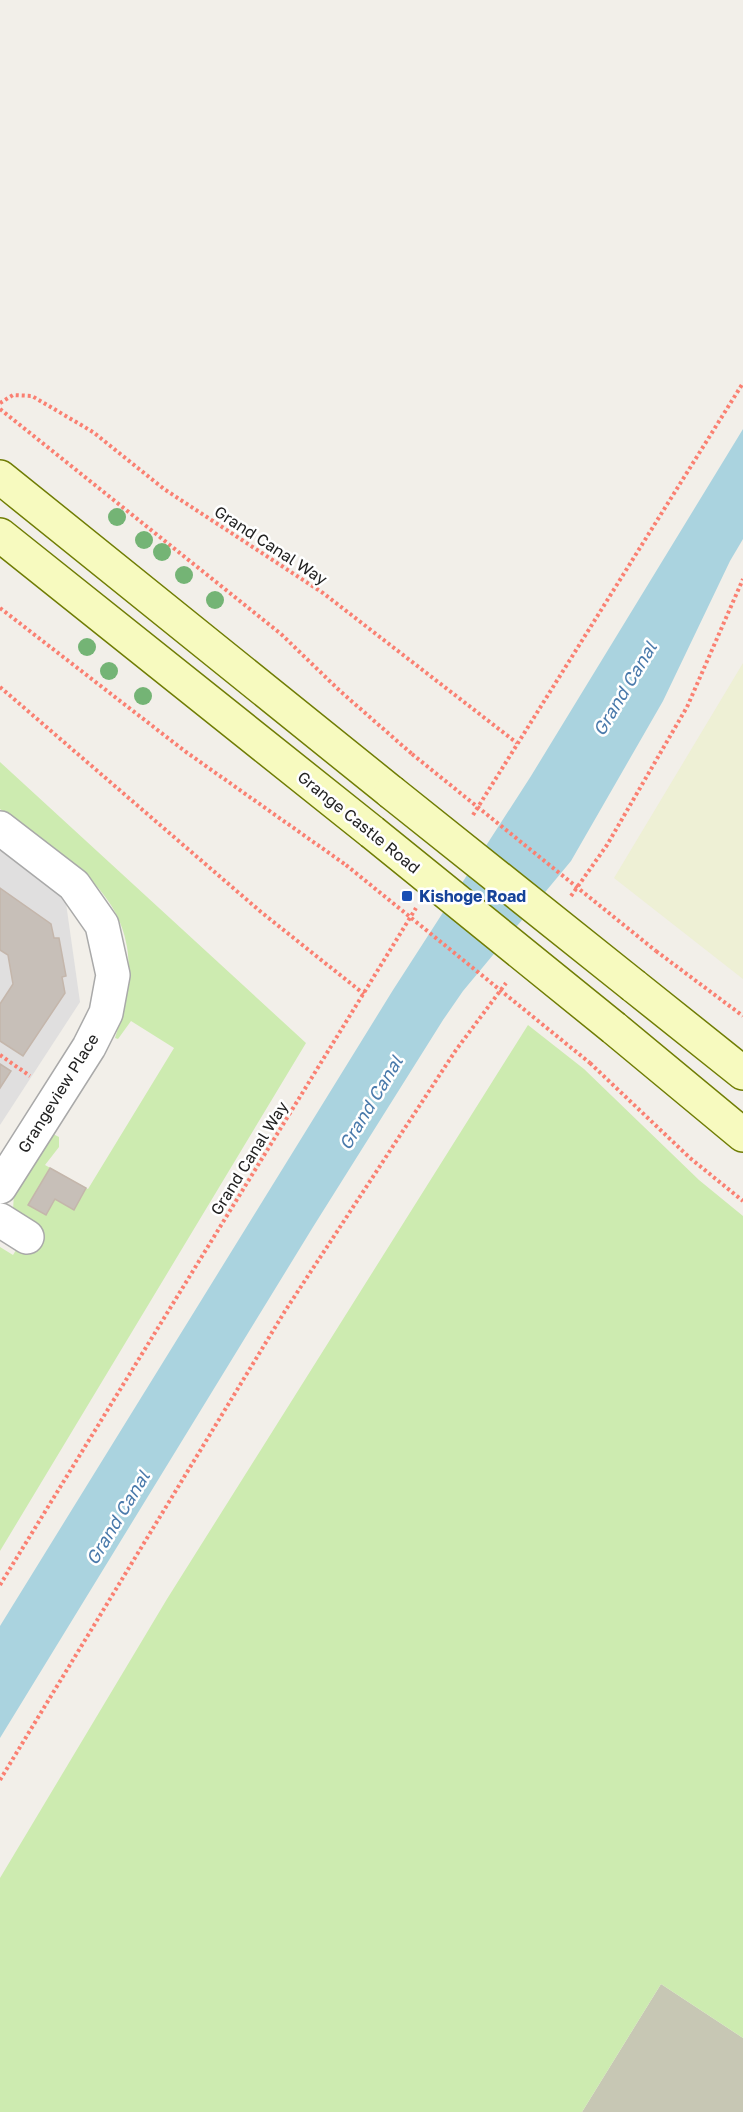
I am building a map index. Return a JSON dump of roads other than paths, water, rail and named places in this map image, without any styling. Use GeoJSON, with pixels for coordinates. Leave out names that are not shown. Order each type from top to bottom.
{"type":"FeatureCollection","features":[{"type":"Feature","properties":{"kind":"main road"},"geometry":{"type":"LineString","coordinates":[[0,477],[743,1074]]}},
{"type":"Feature","properties":{"kind":"main road","name":"Grange Castle Road"},"geometry":{"type":"LineString","coordinates":[[0,535],[372,832],[743,1135]]}},
{"type":"Feature","properties":{"kind":"street","name":"Grangeview Place"},"geometry":{"type":"LineString","coordinates":[[0,828],[74,885],[102,925],[113,975],[106,1013],[90,1047],[0,1187]]}},
{"type":"Feature","properties":{"kind":"water","name":"Grand Canal"},"geometry":{"type":"Polygon","coordinates":[[[743,429],[743,539],[730,561],[663,701],[571,861],[463,991],[443,1020],[313,1227],[0,1738],[0,1626],[393,990],[531,776],[743,429]]]}},
{"type":"Feature","properties":{"kind":"place","name":"Kishoge Road"},"geometry":{"type":"Point","coordinates":[407,896]}}]}
